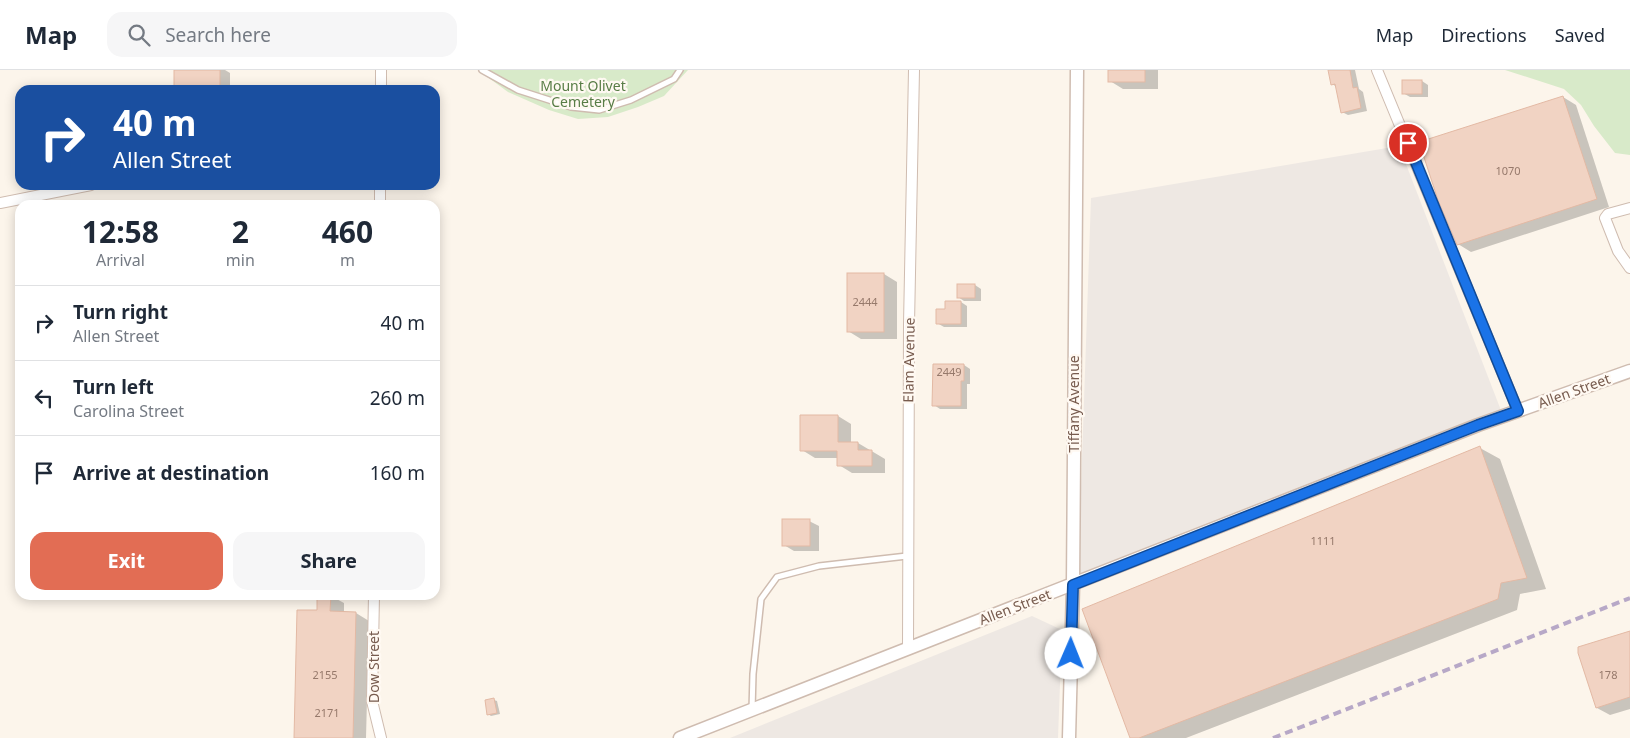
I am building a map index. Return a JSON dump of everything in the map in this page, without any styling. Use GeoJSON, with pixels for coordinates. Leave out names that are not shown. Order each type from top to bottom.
{"type":"FeatureCollection","features":[{"type":"Feature","properties":{"kind":"street"},"geometry":{"type":"LineString","coordinates":[[381,85],[382,70]]}},
{"type":"Feature","properties":{"kind":"street","name":"Elam Avenue"},"geometry":{"type":"LineString","coordinates":[[908,649],[909,324],[914,70]]}},
{"type":"Feature","properties":{"kind":"street","name":"Tiffany Avenue"},"geometry":{"type":"LineString","coordinates":[[1069,738],[1073,585],[1076,70]]}},
{"type":"Feature","properties":{"kind":"street"},"geometry":{"type":"LineString","coordinates":[[1377,70],[1518,411]]}},
{"type":"Feature","properties":{"kind":"street"},"geometry":{"type":"LineString","coordinates":[[15,200],[66,190]]}},
{"type":"Feature","properties":{"kind":"street"},"geometry":{"type":"LineString","coordinates":[[0,203],[15,200]]}},
{"type":"Feature","properties":{"kind":"street"},"geometry":{"type":"LineString","coordinates":[[1630,208],[1608,214],[1605,218],[1618,251],[1630,268]]}},
{"type":"Feature","properties":{"kind":"street","name":"Allen Street"},"geometry":{"type":"LineString","coordinates":[[680,738],[1478,425],[1630,371]]}},
{"type":"Feature","properties":{"kind":"street","name":"Dow Street"},"geometry":{"type":"LineString","coordinates":[[374,600],[372,701],[381,738]]}},
{"type":"Feature","properties":{"kind":"lane"},"geometry":{"type":"LineString","coordinates":[[482,70],[518,90],[571,107],[599,110],[630,100],[666,83],[674,79],[680,70]]}},
{"type":"Feature","properties":{"kind":"lane"},"geometry":{"type":"LineString","coordinates":[[752,710],[753,674],[761,599],[777,577],[819,566],[907,556]]}},
{"type":"Feature","properties":{"kind":"shaded area"},"geometry":{"type":"Polygon","coordinates":[[[1399,146],[1502,413],[1078,575],[1091,198],[1399,146]]]}},
{"type":"Feature","properties":{"kind":"shaded area"},"geometry":{"type":"Polygon","coordinates":[[[1032,616],[1062,630],[1058,738],[730,738],[1032,616]]]}},
{"type":"Feature","properties":{"kind":"green space","name":"Mount Olivet Cemetery"},"geometry":{"type":"Polygon","coordinates":[[[478,70],[688,70],[664,96],[608,117],[578,119],[549,110],[508,92],[478,70]]]}},
{"type":"Feature","properties":{"kind":"green space"},"geometry":{"type":"Polygon","coordinates":[[[1505,70],[1630,70],[1630,155],[1615,153],[1594,126],[1581,105],[1564,89],[1505,70]]]}},
{"type":"Feature","properties":{"kind":"building"},"geometry":{"type":"Polygon","coordinates":[[[174,70],[220,70],[220,85],[174,85],[174,70]]]}},
{"type":"Feature","properties":{"kind":"building"},"geometry":{"type":"Polygon","coordinates":[[[1108,70],[1145,70],[1145,82],[1108,82],[1108,70]]]}},
{"type":"Feature","properties":{"kind":"building"},"geometry":{"type":"Polygon","coordinates":[[[1328,70],[1350,70],[1353,88],[1357,87],[1361,108],[1341,113],[1335,84],[1331,85],[1328,70]]]}},
{"type":"Feature","properties":{"kind":"building"},"geometry":{"type":"Polygon","coordinates":[[[1402,80],[1422,80],[1422,94],[1402,94],[1402,80]]]}},
{"type":"Feature","properties":{"kind":"building"},"geometry":{"type":"Polygon","coordinates":[[[1563,96],[1597,199],[1457,245],[1438,200],[1419,142],[1563,96]]]}},
{"type":"Feature","properties":{"kind":"building"},"geometry":{"type":"Polygon","coordinates":[[[847,273],[884,273],[884,332],[847,332],[847,273]]]}},
{"type":"Feature","properties":{"kind":"building"},"geometry":{"type":"Polygon","coordinates":[[[957,284],[975,284],[975,298],[957,298],[957,284]]]}},
{"type":"Feature","properties":{"kind":"building"},"geometry":{"type":"Polygon","coordinates":[[[945,301],[961,301],[961,324],[936,324],[936,309],[945,309],[945,301]]]}},
{"type":"Feature","properties":{"kind":"building"},"geometry":{"type":"Polygon","coordinates":[[[933,364],[964,364],[964,381],[961,381],[961,406],[932,406],[933,364]]]}},
{"type":"Feature","properties":{"kind":"building"},"geometry":{"type":"Polygon","coordinates":[[[800,415],[838,415],[838,442],[858,442],[858,450],[872,450],[872,466],[837,466],[837,451],[800,451],[800,415]]]}},
{"type":"Feature","properties":{"kind":"building"},"geometry":{"type":"Polygon","coordinates":[[[1480,446],[1527,578],[1501,583],[1498,599],[1139,738],[1130,738],[1082,609],[1480,446]]]}},
{"type":"Feature","properties":{"kind":"building"},"geometry":{"type":"Polygon","coordinates":[[[782,519],[810,519],[810,546],[782,546],[782,519]]]}},
{"type":"Feature","properties":{"kind":"building"},"geometry":{"type":"Polygon","coordinates":[[[317,600],[331,600],[330,611],[356,612],[353,738],[294,738],[297,610],[317,610],[317,600]]]}},
{"type":"Feature","properties":{"kind":"building"},"geometry":{"type":"Polygon","coordinates":[[[1630,631],[1630,697],[1596,708],[1578,653],[1578,647],[1630,631]]]}},
{"type":"Feature","properties":{"kind":"building"},"geometry":{"type":"Polygon","coordinates":[[[494,698],[497,713],[487,715],[485,700],[494,698]]]}},
{"type":"Feature","properties":{"kind":"railway"},"geometry":{"type":"LineString","coordinates":[[1273,738],[1630,598]]}},
{"type":"Feature","properties":{"kind":"route"},"geometry":{"type":"LineString","coordinates":[[1071,654],[1073,585],[1478,425],[1518,411],[1408,143]]}}]}
